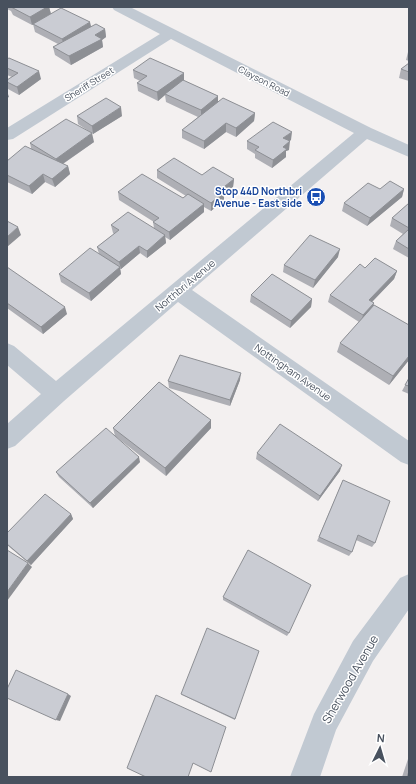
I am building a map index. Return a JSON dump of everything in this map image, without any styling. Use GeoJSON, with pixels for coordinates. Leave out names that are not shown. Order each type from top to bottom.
{"type":"FeatureCollection","features":[{"type":"Feature","properties":{"kind":"street","name":"Clayson Road"},"geometry":{"type":"LineString","coordinates":[[119,7],[365,132],[409,152]]}},
{"type":"Feature","properties":{"kind":"street","name":"Sheriff Street"},"geometry":{"type":"LineString","coordinates":[[7,135],[171,33]]}},
{"type":"Feature","properties":{"kind":"street","name":"Northbri Avenue"},"geometry":{"type":"LineString","coordinates":[[7,439],[56,394],[365,132]]}},
{"type":"Feature","properties":{"kind":"street","name":"Nottingham Avenue"},"geometry":{"type":"LineString","coordinates":[[178,291],[409,454]]}},
{"type":"Feature","properties":{"kind":"street"},"geometry":{"type":"LineString","coordinates":[[7,352],[56,394]]}},
{"type":"Feature","properties":{"kind":"street","name":"Sherwood Avenue"},"geometry":{"type":"LineString","coordinates":[[305,777],[324,724],[363,651],[409,587]]}},
{"type":"Feature","properties":{"kind":"building"},"geometry":{"type":"Polygon","coordinates":[[[11,7],[47,7],[30,17],[11,7]]]}},
{"type":"Feature","properties":{"kind":"building"},"geometry":{"type":"Polygon","coordinates":[[[61,8],[90,22],[62,39],[33,24],[61,8]]]}},
{"type":"Feature","properties":{"kind":"building"},"geometry":{"type":"Polygon","coordinates":[[[96,24],[105,29],[95,35],[102,39],[69,56],[53,47],[96,24]]]}},
{"type":"Feature","properties":{"kind":"building"},"geometry":{"type":"Polygon","coordinates":[[[9,58],[39,71],[17,87],[7,82],[7,80],[18,73],[7,68],[7,59],[9,58]]]}},
{"type":"Feature","properties":{"kind":"building"},"geometry":{"type":"Polygon","coordinates":[[[150,58],[184,73],[157,92],[137,83],[147,76],[133,70],[150,58]]]}},
{"type":"Feature","properties":{"kind":"building"},"geometry":{"type":"Polygon","coordinates":[[[409,63],[409,72],[401,69],[409,63]]]}},
{"type":"Feature","properties":{"kind":"building"},"geometry":{"type":"Polygon","coordinates":[[[183,80],[218,96],[201,110],[165,94],[183,80]]]}},
{"type":"Feature","properties":{"kind":"building"},"geometry":{"type":"Polygon","coordinates":[[[106,98],[121,107],[92,126],[77,116],[106,98]]]}},
{"type":"Feature","properties":{"kind":"building"},"geometry":{"type":"Polygon","coordinates":[[[223,98],[255,113],[236,128],[226,123],[204,141],[182,130],[223,98]]]}},
{"type":"Feature","properties":{"kind":"building"},"geometry":{"type":"Polygon","coordinates":[[[66,119],[92,133],[56,159],[30,143],[66,119]]]}},
{"type":"Feature","properties":{"kind":"building"},"geometry":{"type":"Polygon","coordinates":[[[273,122],[292,132],[283,138],[290,141],[283,147],[287,149],[273,160],[255,150],[259,147],[247,141],[273,122]]]}},
{"type":"Feature","properties":{"kind":"building"},"geometry":{"type":"Polygon","coordinates":[[[25,146],[68,166],[52,179],[43,174],[29,186],[7,175],[7,161],[25,146]]]}},
{"type":"Feature","properties":{"kind":"building"},"geometry":{"type":"Polygon","coordinates":[[[174,158],[202,175],[213,167],[234,179],[220,190],[224,192],[211,203],[157,170],[174,158]]]}},
{"type":"Feature","properties":{"kind":"building"},"geometry":{"type":"Polygon","coordinates":[[[142,174],[183,198],[188,194],[204,204],[169,232],[153,222],[159,218],[118,192],[142,174]]]}},
{"type":"Feature","properties":{"kind":"building"},"geometry":{"type":"Polygon","coordinates":[[[390,181],[404,189],[370,218],[344,203],[368,183],[380,189],[390,181]]]}},
{"type":"Feature","properties":{"kind":"building"},"geometry":{"type":"Polygon","coordinates":[[[409,203],[409,228],[392,218],[409,203]]]}},
{"type":"Feature","properties":{"kind":"building"},"geometry":{"type":"Polygon","coordinates":[[[128,212],[165,235],[147,251],[139,246],[119,262],[97,247],[119,230],[111,225],[128,212]]]}},
{"type":"Feature","properties":{"kind":"building"},"geometry":{"type":"Polygon","coordinates":[[[7,221],[18,227],[7,237],[7,221]]]}},
{"type":"Feature","properties":{"kind":"building"},"geometry":{"type":"Polygon","coordinates":[[[409,229],[409,249],[396,241],[409,229]]]}},
{"type":"Feature","properties":{"kind":"building"},"geometry":{"type":"Polygon","coordinates":[[[310,235],[340,249],[315,280],[284,265],[310,235]]]}},
{"type":"Feature","properties":{"kind":"building"},"geometry":{"type":"Polygon","coordinates":[[[90,248],[120,267],[89,293],[59,274],[90,248]]]}},
{"type":"Feature","properties":{"kind":"building"},"geometry":{"type":"Polygon","coordinates":[[[375,258],[397,271],[369,300],[374,303],[363,315],[330,295],[360,264],[365,268],[375,258]]]}},
{"type":"Feature","properties":{"kind":"building"},"geometry":{"type":"Polygon","coordinates":[[[7,267],[65,307],[41,327],[7,303],[7,267]]]}},
{"type":"Feature","properties":{"kind":"building"},"geometry":{"type":"Polygon","coordinates":[[[272,274],[312,299],[291,321],[251,295],[272,274]]]}},
{"type":"Feature","properties":{"kind":"building"},"geometry":{"type":"Polygon","coordinates":[[[374,305],[409,325],[409,356],[393,376],[340,343],[374,305]]]}},
{"type":"Feature","properties":{"kind":"building"},"geometry":{"type":"Polygon","coordinates":[[[180,355],[241,373],[230,400],[168,381],[180,355]]]}},
{"type":"Feature","properties":{"kind":"building"},"geometry":{"type":"Polygon","coordinates":[[[409,378],[409,386],[405,385],[409,378]]]}},
{"type":"Feature","properties":{"kind":"building"},"geometry":{"type":"Polygon","coordinates":[[[159,382],[211,420],[165,468],[113,428],[159,382]]]}},
{"type":"Feature","properties":{"kind":"building"},"geometry":{"type":"Polygon","coordinates":[[[280,424],[342,465],[320,496],[257,453],[280,424]]]}},
{"type":"Feature","properties":{"kind":"building"},"geometry":{"type":"Polygon","coordinates":[[[106,428],[139,457],[90,503],[56,472],[106,428]]]}},
{"type":"Feature","properties":{"kind":"building"},"geometry":{"type":"Polygon","coordinates":[[[343,480],[390,501],[375,543],[358,535],[352,552],[319,537],[343,480]]]}},
{"type":"Feature","properties":{"kind":"building"},"geometry":{"type":"Polygon","coordinates":[[[45,494],[71,514],[27,561],[7,544],[7,533],[45,494]]]}},
{"type":"Feature","properties":{"kind":"building"},"geometry":{"type":"Polygon","coordinates":[[[7,550],[28,563],[7,592],[7,550]]]}},
{"type":"Feature","properties":{"kind":"building"},"geometry":{"type":"Polygon","coordinates":[[[248,550],[311,585],[289,633],[223,597],[248,550]]]}},
{"type":"Feature","properties":{"kind":"building"},"geometry":{"type":"Polygon","coordinates":[[[207,628],[259,651],[235,719],[181,694],[207,628]]]}},
{"type":"Feature","properties":{"kind":"building"},"geometry":{"type":"Polygon","coordinates":[[[16,670],[68,694],[56,720],[7,698],[7,689],[16,670]]]}},
{"type":"Feature","properties":{"kind":"building"},"geometry":{"type":"Polygon","coordinates":[[[156,695],[226,727],[211,772],[193,763],[188,777],[146,777],[127,768],[156,695]]]}},
{"type":"Feature","properties":{"kind":"place","name":"Stop 44D Northbri Avenue - East side"},"geometry":{"type":"Point","coordinates":[316,197]}}]}
